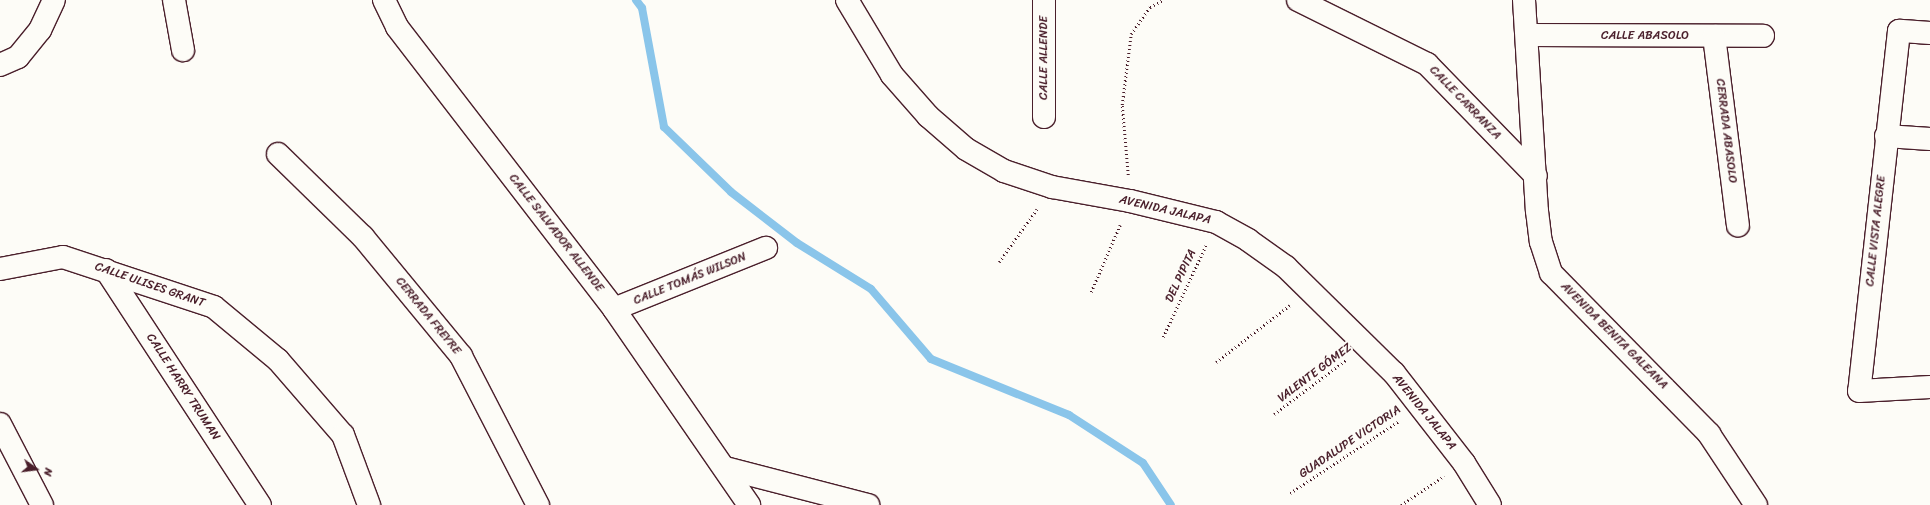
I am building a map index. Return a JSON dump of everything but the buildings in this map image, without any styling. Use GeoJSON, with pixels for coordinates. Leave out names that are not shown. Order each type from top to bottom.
{"type":"FeatureCollection","features":[{"type":"Feature","properties":{"kind":"street"},"geometry":{"type":"LineString","coordinates":[[0,65],[18,57],[40,30],[54,0]]}},
{"type":"Feature","properties":{"kind":"street"},"geometry":{"type":"LineString","coordinates":[[174,0],[183,50]]}},
{"type":"Feature","properties":{"kind":"street","name":"CALLE SALVADOR ALLENDE"},"geometry":{"type":"LineString","coordinates":[[384,0],[396,27],[614,309],[725,468]]}},
{"type":"Feature","properties":{"kind":"street","name":"AVENIDA JALAPA"},"geometry":{"type":"LineString","coordinates":[[847,0],[892,75],[928,116],[966,149],[1004,171],[1052,188],[1130,201],[1216,222],[1248,240],[1311,289],[1421,406],[1464,463],[1490,505]]}},
{"type":"Feature","properties":{"kind":"street","name":"CALLE ALLENDE"},"geometry":{"type":"LineString","coordinates":[[1044,0],[1044,117]]}},
{"type":"Feature","properties":{"kind":"street","name":"CALLE CARRANZA"},"geometry":{"type":"LineString","coordinates":[[1298,0],[1427,64],[1536,176]]}},
{"type":"Feature","properties":{"kind":"street","name":"AVENIDA BENITA GALEANA"},"geometry":{"type":"LineString","coordinates":[[1524,0],[1541,242],[1551,273],[1709,434],[1756,505]]}},
{"type":"Feature","properties":{"kind":"street","name":"CALLE VISTA ALEGRE"},"geometry":{"type":"LineString","coordinates":[[1930,33],[1899,30],[1886,136],[1859,391],[1930,387]]}},
{"type":"Feature","properties":{"kind":"street","name":"CALLE ABASOLO"},"geometry":{"type":"LineString","coordinates":[[1527,35],[1763,36]]}},
{"type":"Feature","properties":{"kind":"street","name":"CERRADA ABASOLO"},"geometry":{"type":"LineString","coordinates":[[1714,36],[1738,225]]}},
{"type":"Feature","properties":{"kind":"street"},"geometry":{"type":"LineString","coordinates":[[1886,136],[1930,139]]}},
{"type":"Feature","properties":{"kind":"street","name":"CERRADA FREYRE"},"geometry":{"type":"LineString","coordinates":[[278,154],[363,237],[461,356],[538,505]]}},
{"type":"Feature","properties":{"kind":"street","name":"CALLE TOMÁS WILSON"},"geometry":{"type":"LineString","coordinates":[[614,309],[766,248]]}},
{"type":"Feature","properties":{"kind":"street","name":"CALLE ULISES GRANT"},"geometry":{"type":"LineString","coordinates":[[0,269],[63,257],[214,307],[278,360],[343,435],[369,505]]}},
{"type":"Feature","properties":{"kind":"street","name":"CALLE HARRY TRUMAN"},"geometry":{"type":"LineString","coordinates":[[106,270],[260,505]]}},
{"type":"Feature","properties":{"kind":"street"},"geometry":{"type":"LineString","coordinates":[[0,424],[42,505]]}},
{"type":"Feature","properties":{"kind":"street"},"geometry":{"type":"LineString","coordinates":[[725,468],[749,505]]}},
{"type":"Feature","properties":{"kind":"street"},"geometry":{"type":"LineString","coordinates":[[725,468],[868,505]]}},
{"type":"Feature","properties":{"kind":"path"},"geometry":{"type":"LineString","coordinates":[[1091,292],[1130,201],[1122,105],[1131,34],[1150,7],[1163,0]]}},
{"type":"Feature","properties":{"kind":"path"},"geometry":{"type":"LineString","coordinates":[[999,262],[1052,188]]}},
{"type":"Feature","properties":{"kind":"path","name":"DEL PIPITA"},"geometry":{"type":"LineString","coordinates":[[1163,337],[1216,222]]}},
{"type":"Feature","properties":{"kind":"path"},"geometry":{"type":"LineString","coordinates":[[1216,362],[1311,289]]}},
{"type":"Feature","properties":{"kind":"path","name":"VALENTE GÓMEZ"},"geometry":{"type":"LineString","coordinates":[[1274,414],[1366,346]]}},
{"type":"Feature","properties":{"kind":"path","name":"GUADALUPE VICTORIA"},"geometry":{"type":"LineString","coordinates":[[1290,493],[1421,406]]}},
{"type":"Feature","properties":{"kind":"path"},"geometry":{"type":"LineString","coordinates":[[1401,505],[1464,463]]}},
{"type":"Feature","properties":{"kind":"waterway"},"geometry":{"type":"LineString","coordinates":[[636,0],[642,8],[664,127],[731,192],[797,243],[871,289],[931,359],[1069,415],[1143,463],[1171,505]]}}]}
